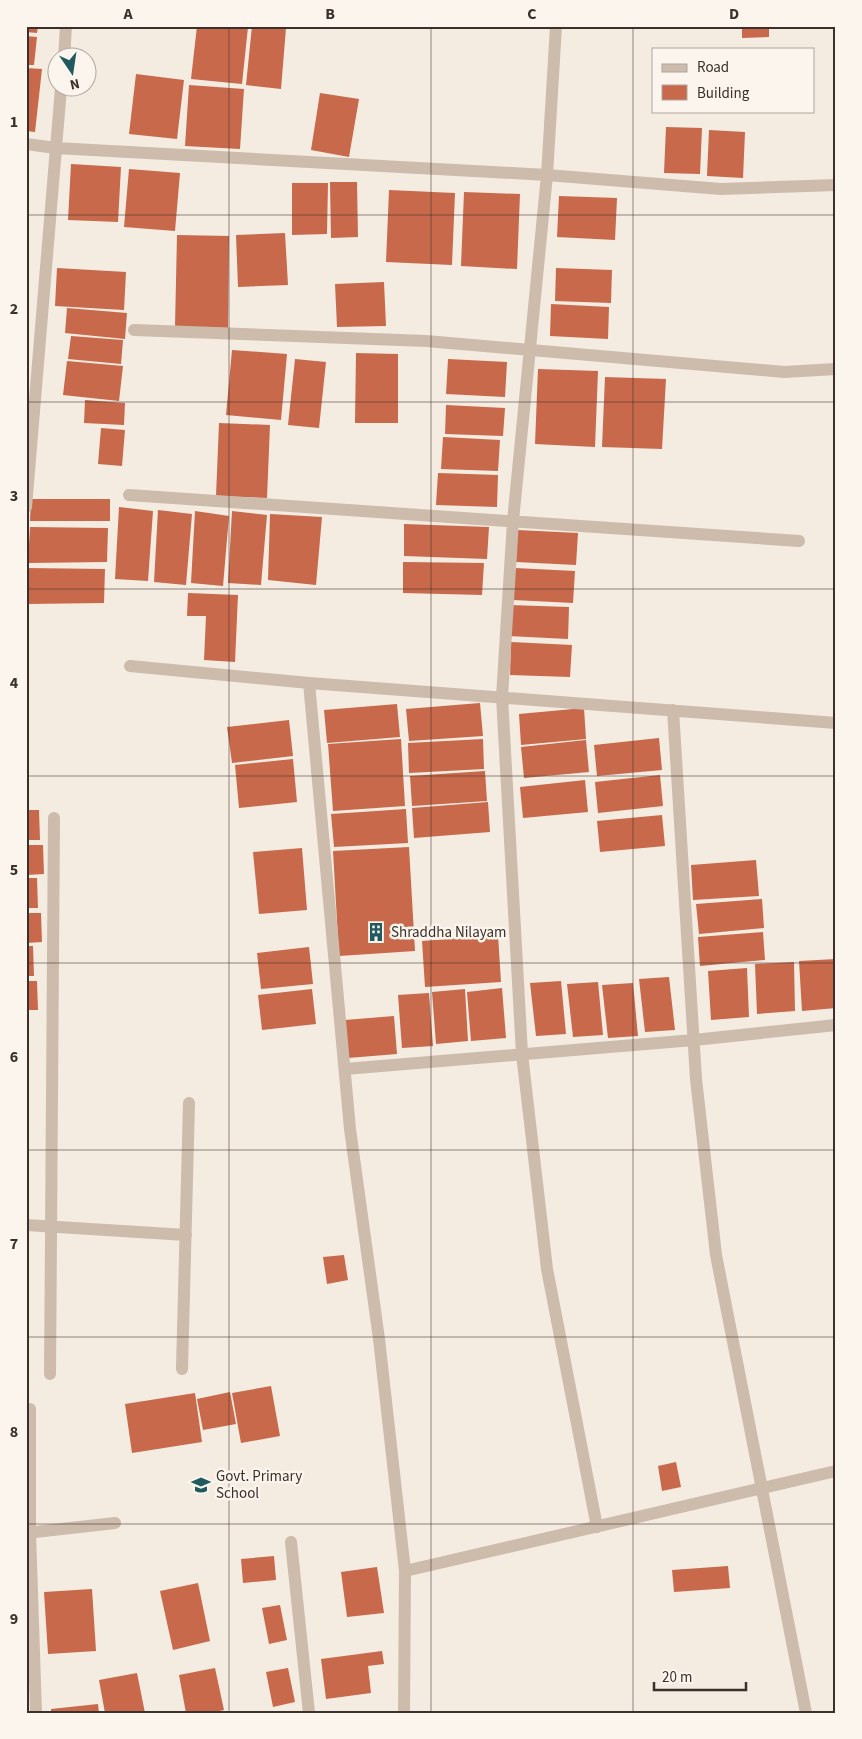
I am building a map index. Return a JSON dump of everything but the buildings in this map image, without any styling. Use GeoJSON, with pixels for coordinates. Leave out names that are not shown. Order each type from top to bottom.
{"type":"FeatureCollection","features":[{"type":"Feature","properties":{"kind":"street"},"geometry":{"type":"LineString","coordinates":[[65,48],[66,26]]}},
{"type":"Feature","properties":{"kind":"street"},"geometry":{"type":"LineString","coordinates":[[556,26],[547,175],[513,521],[502,697],[522,1054],[547,1269],[597,1527]]}},
{"type":"Feature","properties":{"kind":"street"},"geometry":{"type":"LineString","coordinates":[[26,507],[60,98]]}},
{"type":"Feature","properties":{"kind":"street"},"geometry":{"type":"LineString","coordinates":[[26,144],[56,148],[547,175],[721,189],[836,185]]}},
{"type":"Feature","properties":{"kind":"street"},"geometry":{"type":"LineString","coordinates":[[134,330],[426,342],[784,372],[836,369]]}},
{"type":"Feature","properties":{"kind":"street"},"geometry":{"type":"LineString","coordinates":[[129,495],[799,541]]}},
{"type":"Feature","properties":{"kind":"street"},"geometry":{"type":"LineString","coordinates":[[130,666],[309,683],[836,723]]}},
{"type":"Feature","properties":{"kind":"street"},"geometry":{"type":"LineString","coordinates":[[309,683],[350,1128],[379,1339],[405,1571],[404,1713]]}},
{"type":"Feature","properties":{"kind":"street"},"geometry":{"type":"LineString","coordinates":[[673,710],[696,1079],[716,1255],[806,1713]]}},
{"type":"Feature","properties":{"kind":"street"},"geometry":{"type":"LineString","coordinates":[[50,1374],[54,818]]}},
{"type":"Feature","properties":{"kind":"street"},"geometry":{"type":"LineString","coordinates":[[344,1069],[694,1040],[836,1024]]}},
{"type":"Feature","properties":{"kind":"street"},"geometry":{"type":"LineString","coordinates":[[182,1370],[189,1103]]}},
{"type":"Feature","properties":{"kind":"street"},"geometry":{"type":"LineString","coordinates":[[26,1225],[186,1234]]}},
{"type":"Feature","properties":{"kind":"street"},"geometry":{"type":"LineString","coordinates":[[30,1409],[28,1533],[36,1713]]}},
{"type":"Feature","properties":{"kind":"street"},"geometry":{"type":"LineString","coordinates":[[405,1571],[836,1471]]}},
{"type":"Feature","properties":{"kind":"street"},"geometry":{"type":"LineString","coordinates":[[28,1533],[115,1523]]}},
{"type":"Feature","properties":{"kind":"street"},"geometry":{"type":"LineString","coordinates":[[291,1542],[309,1713]]}},
{"type":"Feature","properties":{"kind":"place","name":"Shraddha Nilayam"},"geometry":{"type":"Point","coordinates":[376,932]}},
{"type":"Feature","properties":{"kind":"place","name":"Govt. Primary School"},"geometry":{"type":"Point","coordinates":[201,1485]}}]}
